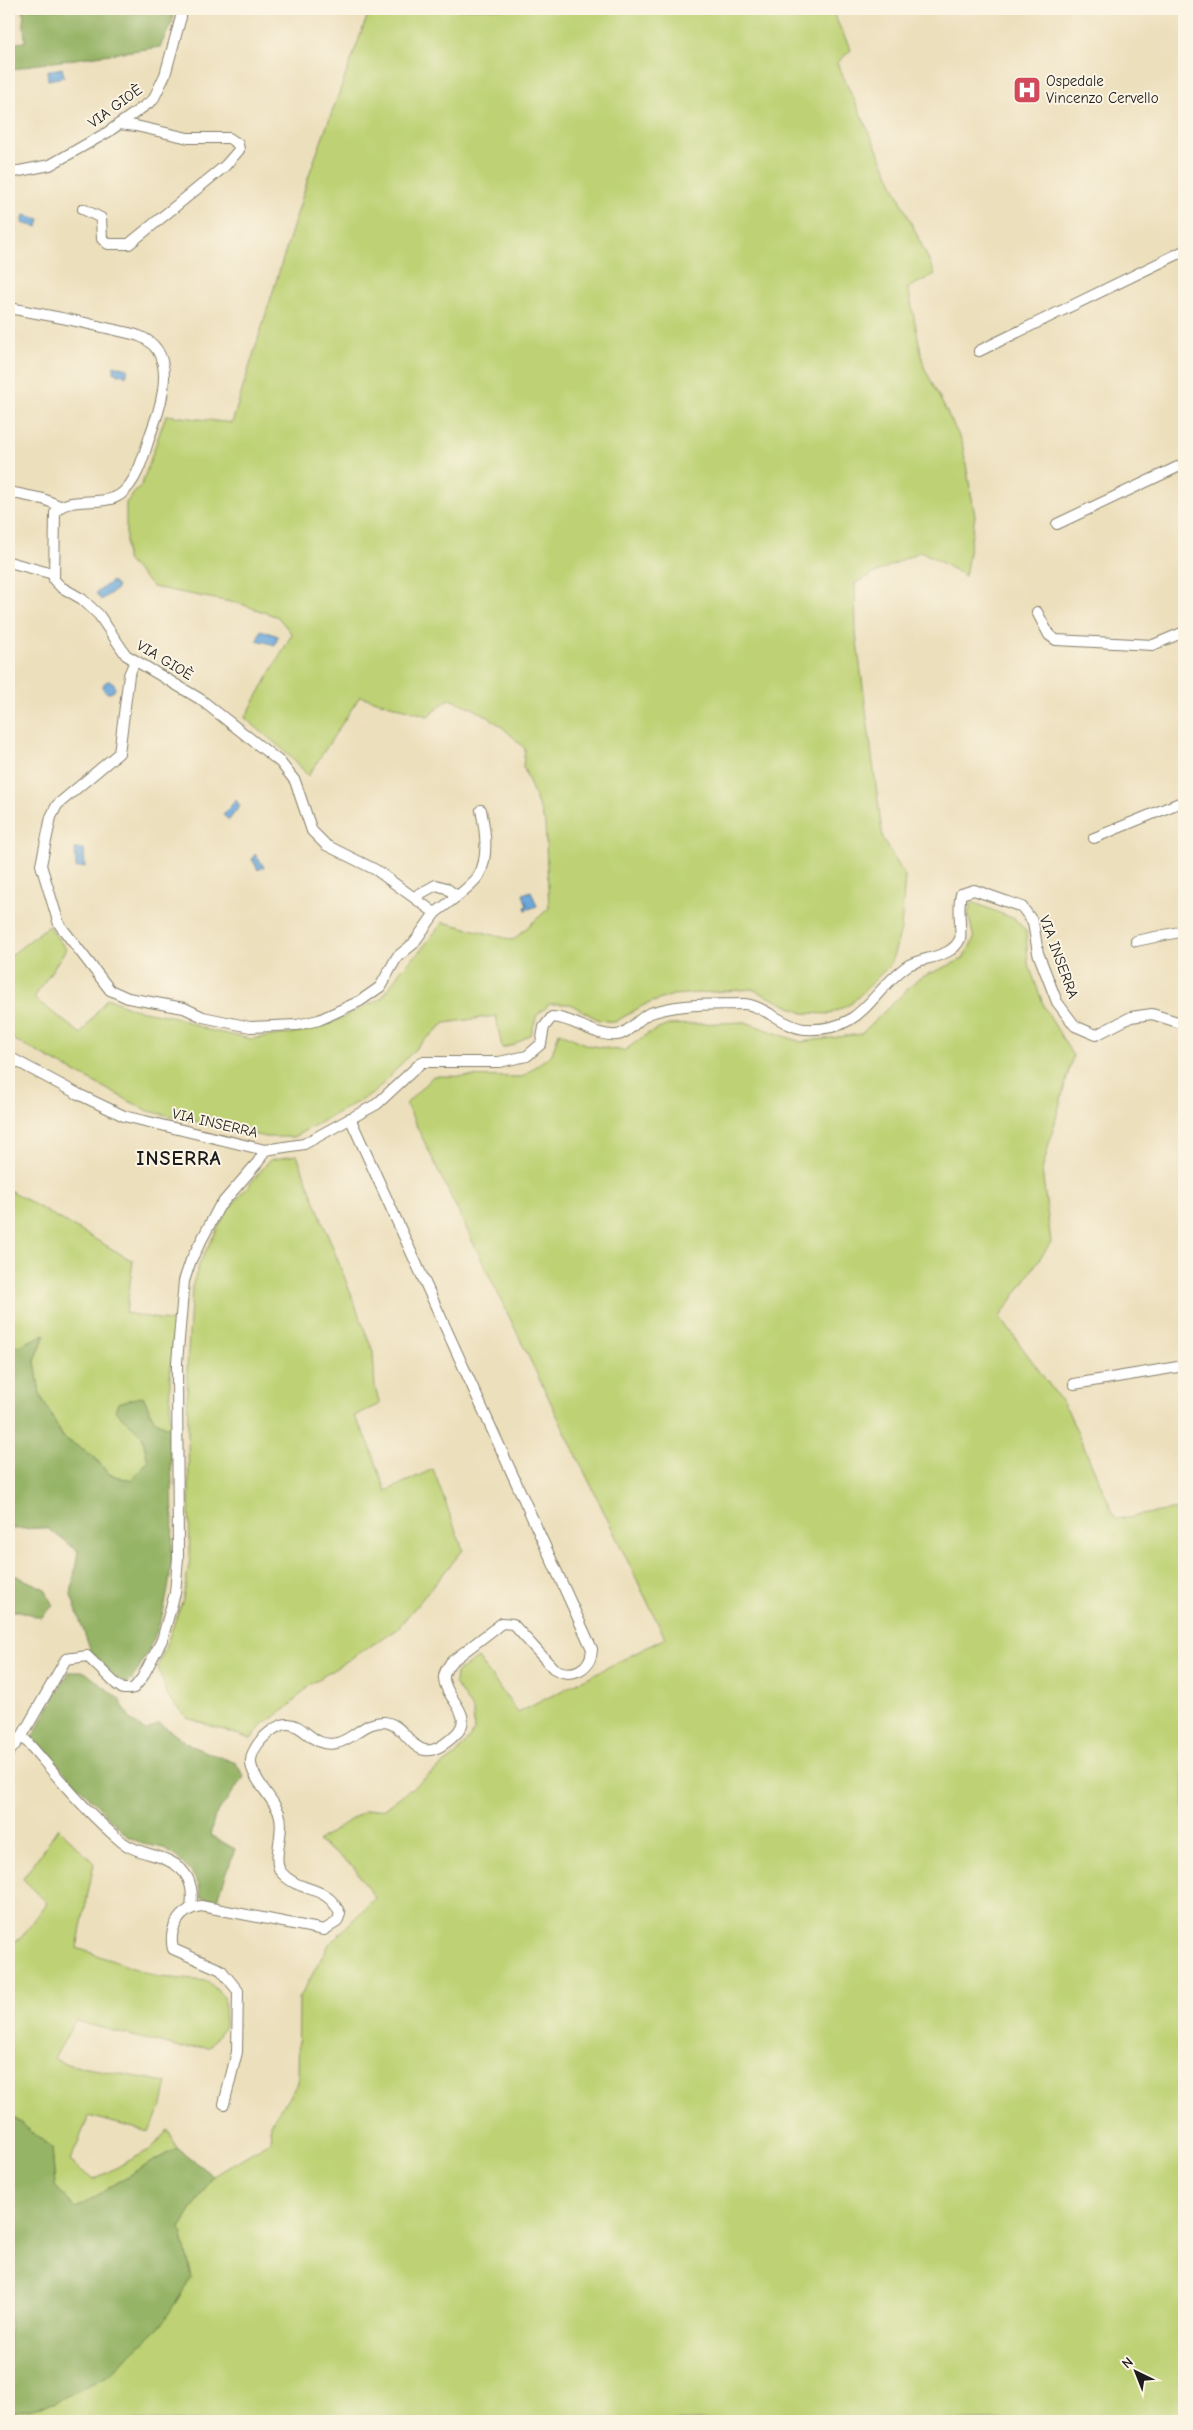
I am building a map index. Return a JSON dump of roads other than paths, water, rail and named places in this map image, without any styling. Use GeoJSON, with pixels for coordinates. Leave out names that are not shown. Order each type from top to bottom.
{"type":"FeatureCollection","features":[{"type":"Feature","properties":{"kind":"street","name":"VIA GIOÈ"},"geometry":{"type":"LineString","coordinates":[[9,173],[50,166],[119,124],[153,100],[165,75],[181,17],[180,9]]}},
{"type":"Feature","properties":{"kind":"street"},"geometry":{"type":"LineString","coordinates":[[83,209],[100,218],[102,239],[108,244],[129,244],[225,166],[239,150],[238,144],[230,138],[188,138],[119,124]]}},
{"type":"Feature","properties":{"kind":"street"},"geometry":{"type":"LineString","coordinates":[[980,351],[1184,251]]}},
{"type":"Feature","properties":{"kind":"street"},"geometry":{"type":"LineString","coordinates":[[9,308],[140,336],[158,352],[163,364],[163,394],[133,481],[118,496],[109,500],[60,506],[43,499],[9,492]]}},
{"type":"Feature","properties":{"kind":"street"},"geometry":{"type":"LineString","coordinates":[[1057,524],[1184,464]]}},
{"type":"Feature","properties":{"kind":"street"},"geometry":{"type":"LineString","coordinates":[[9,562],[54,574],[54,518],[60,506]]}},
{"type":"Feature","properties":{"kind":"street","name":"VIA GIOÈ"},"geometry":{"type":"LineString","coordinates":[[54,574],[54,580],[61,588],[82,598],[99,615],[126,655],[200,699],[270,753],[289,771],[295,781],[312,831],[326,845],[376,870],[435,913]]}},
{"type":"Feature","properties":{"kind":"street"},"geometry":{"type":"LineString","coordinates":[[1037,612],[1049,635],[1056,640],[1153,645],[1184,632]]}},
{"type":"Feature","properties":{"kind":"street"},"geometry":{"type":"LineString","coordinates":[[135,661],[129,675],[119,753],[57,806],[51,817],[41,864],[59,924],[110,990],[128,998],[184,1008],[203,1016],[250,1027],[297,1025],[319,1020],[360,1001],[380,988],[397,958],[413,944],[435,913],[479,875],[485,829],[481,810]]}},
{"type":"Feature","properties":{"kind":"street"},"geometry":{"type":"LineString","coordinates":[[1094,838],[1184,801]]}},
{"type":"Feature","properties":{"kind":"street"},"geometry":{"type":"LineString","coordinates":[[414,897],[436,885],[446,888],[456,896]]}},
{"type":"Feature","properties":{"kind":"street","name":"VIA INSERRA"},"geometry":{"type":"LineString","coordinates":[[9,1057],[124,1116],[265,1150],[304,1144],[377,1104],[422,1062],[499,1062],[527,1056],[540,1044],[544,1026],[552,1017],[564,1018],[602,1034],[619,1035],[646,1015],[670,1008],[746,1004],[803,1029],[836,1027],[860,1014],[908,966],[954,948],[961,938],[958,906],[961,894],[974,890],[1022,907],[1033,922],[1038,953],[1057,1002],[1075,1026],[1096,1035],[1131,1017],[1152,1014],[1184,1024]]}},
{"type":"Feature","properties":{"kind":"street"},"geometry":{"type":"LineString","coordinates":[[1136,941],[1184,931]]}},
{"type":"Feature","properties":{"kind":"street"},"geometry":{"type":"LineString","coordinates":[[224,2104],[237,2052],[238,1990],[221,1970],[173,1949],[171,1941],[176,1922],[191,1908],[201,1906],[324,1930],[337,1922],[340,1914],[332,1899],[324,1893],[291,1881],[280,1871],[278,1859],[282,1828],[279,1814],[254,1772],[251,1763],[252,1755],[258,1743],[270,1731],[280,1725],[289,1724],[328,1745],[339,1743],[370,1724],[387,1722],[393,1725],[415,1747],[425,1750],[436,1747],[457,1733],[462,1723],[459,1706],[447,1689],[444,1679],[446,1671],[451,1662],[502,1623],[513,1624],[554,1668],[561,1673],[568,1674],[578,1671],[586,1666],[592,1658],[592,1650],[588,1640],[350,1118]]}},
{"type":"Feature","properties":{"kind":"street"},"geometry":{"type":"LineString","coordinates":[[9,1752],[22,1736],[66,1660],[87,1656],[116,1684],[123,1689],[130,1689],[134,1688],[142,1678],[162,1640],[175,1593],[178,1558],[177,1362],[184,1280],[191,1260],[219,1207],[258,1162],[265,1150]]}},
{"type":"Feature","properties":{"kind":"street"},"geometry":{"type":"LineString","coordinates":[[1074,1384],[1184,1366]]}},
{"type":"Feature","properties":{"kind":"street"},"geometry":{"type":"LineString","coordinates":[[22,1736],[79,1800],[123,1842],[139,1851],[168,1859],[182,1870],[189,1881],[193,1894],[191,1908]]}},
{"type":"Feature","properties":{"kind":"water"},"geometry":{"type":"Polygon","coordinates":[[[62,68],[64,77],[48,80],[47,71],[62,68]]]}},
{"type":"Feature","properties":{"kind":"water"},"geometry":{"type":"Polygon","coordinates":[[[24,215],[40,219],[38,227],[22,223],[24,215]]]}},
{"type":"Feature","properties":{"kind":"water"},"geometry":{"type":"Polygon","coordinates":[[[114,365],[128,369],[126,376],[114,373],[114,365]]]}},
{"type":"Feature","properties":{"kind":"water"},"geometry":{"type":"Polygon","coordinates":[[[112,581],[118,588],[101,600],[96,593],[112,581]]]}},
{"type":"Feature","properties":{"kind":"water"},"geometry":{"type":"Polygon","coordinates":[[[261,630],[278,636],[275,645],[257,640],[261,630]]]}},
{"type":"Feature","properties":{"kind":"water"},"geometry":{"type":"Polygon","coordinates":[[[109,681],[115,687],[109,693],[103,687],[109,681]]]}},
{"type":"Feature","properties":{"kind":"water"},"geometry":{"type":"Polygon","coordinates":[[[236,800],[240,806],[229,820],[223,815],[236,800]]]}},
{"type":"Feature","properties":{"kind":"water"},"geometry":{"type":"Polygon","coordinates":[[[75,849],[84,849],[85,867],[76,868],[75,849]]]}},
{"type":"Feature","properties":{"kind":"water"},"geometry":{"type":"Polygon","coordinates":[[[255,854],[264,867],[258,870],[252,859],[255,854]]]}},
{"type":"Feature","properties":{"kind":"water"},"geometry":{"type":"Polygon","coordinates":[[[531,891],[537,906],[526,910],[525,907],[527,906],[523,894],[531,891]]]}},
{"type":"Feature","properties":{"kind":"place","name":"Ospedale Vincenzo Cervello"},"geometry":{"type":"Point","coordinates":[1027,90]}},
{"type":"Feature","properties":{"kind":"district","name":"INSERRA"},"geometry":{"type":"Point","coordinates":[179,1158]}}]}
